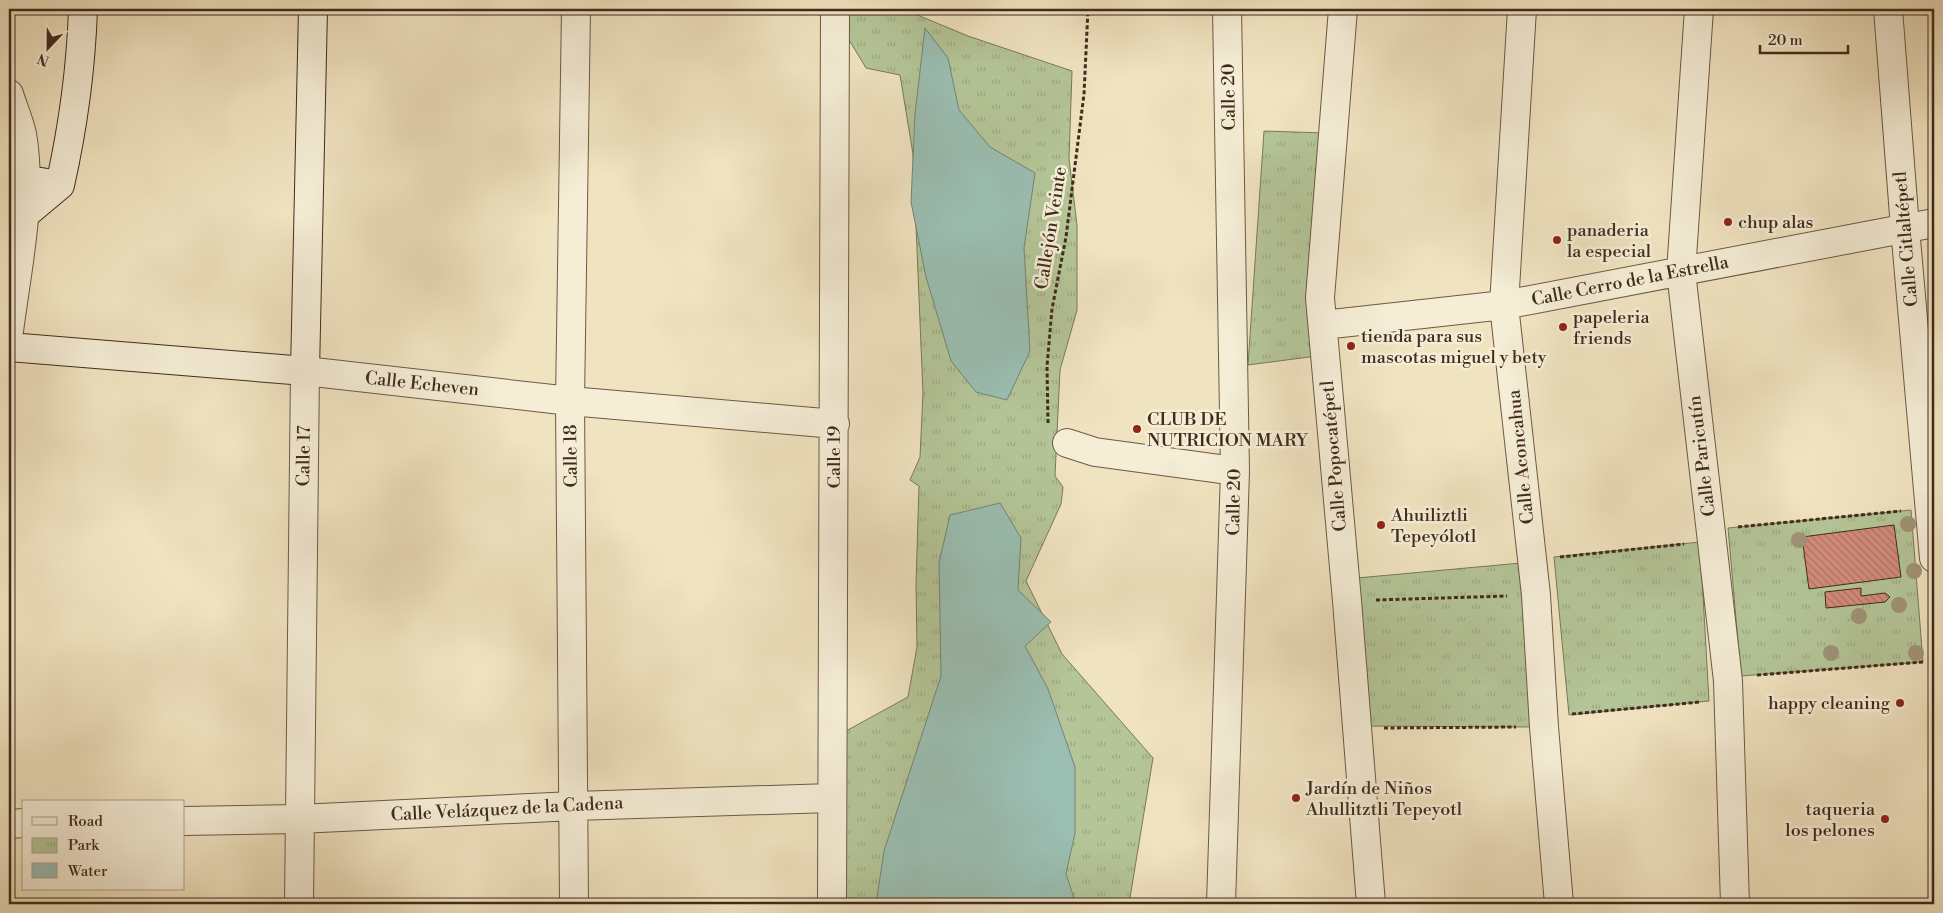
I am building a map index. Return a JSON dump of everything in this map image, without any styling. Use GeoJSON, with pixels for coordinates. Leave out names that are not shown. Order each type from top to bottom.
{"type":"FeatureCollection","features":[{"type":"Feature","properties":{"kind":"street"},"geometry":{"type":"LineString","coordinates":[[16,216],[60,185],[71,134],[82,42],[83,9]]}},
{"type":"Feature","properties":{"kind":"street","name":"Calle 17"},"geometry":{"type":"LineString","coordinates":[[299,904],[305,371],[313,9]]}},
{"type":"Feature","properties":{"kind":"street","name":"Calle 18"},"geometry":{"type":"LineString","coordinates":[[574,904],[570,401],[576,9]]}},
{"type":"Feature","properties":{"kind":"street","name":"Calle 19"},"geometry":{"type":"LineString","coordinates":[[832,904],[835,9]]}},
{"type":"Feature","properties":{"kind":"street","name":"Calle 20"},"geometry":{"type":"LineString","coordinates":[[1221,904],[1236,471],[1227,9]]}},
{"type":"Feature","properties":{"kind":"street","name":"Calle Popocatépetl"},"geometry":{"type":"LineString","coordinates":[[1343,9],[1320,298],[1348,601],[1356,728],[1371,904]]}},
{"type":"Feature","properties":{"kind":"street","name":"Calle Aconcahua"},"geometry":{"type":"LineString","coordinates":[[1522,9],[1504,305],[1536,595],[1544,726],[1559,904]]}},
{"type":"Feature","properties":{"kind":"street","name":"Calle Paricutín"},"geometry":{"type":"LineString","coordinates":[[1699,9],[1681,272],[1728,681],[1735,904]]}},
{"type":"Feature","properties":{"kind":"street","name":"Calle Citlaltépetl"},"geometry":{"type":"LineString","coordinates":[[1888,9],[1934,558]]}},
{"type":"Feature","properties":{"kind":"street"},"geometry":{"type":"LineString","coordinates":[[9,94],[22,133],[17,178],[9,332]]}},
{"type":"Feature","properties":{"kind":"street"},"geometry":{"type":"LineString","coordinates":[[17,178],[60,185]]}},
{"type":"Feature","properties":{"kind":"street","name":"Calle Cerro de la Estrella"},"geometry":{"type":"LineString","coordinates":[[1323,326],[1504,305],[1934,223]]}},
{"type":"Feature","properties":{"kind":"street","name":"Calle Echeven"},"geometry":{"type":"LineString","coordinates":[[9,347],[305,371],[570,401],[835,424]]}},
{"type":"Feature","properties":{"kind":"street"},"geometry":{"type":"LineString","coordinates":[[1067,443],[1095,452],[1236,471]]}},
{"type":"Feature","properties":{"kind":"street","name":"Calle Velázquez de la Cadena"},"geometry":{"type":"LineString","coordinates":[[185,821],[299,819],[574,806],[831,798]]}},
{"type":"Feature","properties":{"kind":"street"},"geometry":{"type":"LineString","coordinates":[[9,824],[22,823]]}},
{"type":"Feature","properties":{"kind":"path","name":"Callejón Veinte"},"geometry":{"type":"LineString","coordinates":[[1067,443],[1048,424],[1047,366],[1052,309],[1066,237],[1084,94],[1088,9]]}},
{"type":"Feature","properties":{"kind":"path"},"geometry":{"type":"LineString","coordinates":[[1737,527],[1901,511]]}},
{"type":"Feature","properties":{"kind":"path"},"geometry":{"type":"LineString","coordinates":[[1532,559],[1690,543]]}},
{"type":"Feature","properties":{"kind":"path"},"geometry":{"type":"LineString","coordinates":[[1348,601],[1536,595]]}},
{"type":"Feature","properties":{"kind":"path"},"geometry":{"type":"LineString","coordinates":[[1750,676],[1923,662]]}},
{"type":"Feature","properties":{"kind":"path"},"geometry":{"type":"LineString","coordinates":[[1356,728],[1544,726],[1569,715],[1709,701]]}},
{"type":"Feature","properties":{"kind":"green space"},"geometry":{"type":"Polygon","coordinates":[[[903,9],[968,36],[1072,71],[1069,159],[1077,225],[1077,310],[1060,370],[1055,476],[1063,487],[1061,504],[1026,581],[1062,654],[1153,758],[1129,904],[837,904],[846,731],[908,697],[917,647],[916,584],[919,486],[910,480],[920,457],[923,393],[913,154],[900,75],[866,68],[845,33],[846,10],[903,9]]]}},
{"type":"Feature","properties":{"kind":"green space"},"geometry":{"type":"Polygon","coordinates":[[[1264,131],[1325,133],[1317,356],[1248,365],[1264,131]]]}},
{"type":"Feature","properties":{"kind":"green space"},"geometry":{"type":"Polygon","coordinates":[[[1911,510],[1923,662],[1741,676],[1728,528],[1911,510]]]}},
{"type":"Feature","properties":{"kind":"green space"},"geometry":{"type":"Polygon","coordinates":[[[1700,542],[1709,701],[1569,715],[1554,557],[1700,542]]]}},
{"type":"Feature","properties":{"kind":"green space"},"geometry":{"type":"Polygon","coordinates":[[[1521,563],[1532,727],[1359,726],[1346,579],[1521,563]]]}},
{"type":"Feature","properties":{"kind":"water"},"geometry":{"type":"Polygon","coordinates":[[[925,28],[948,58],[959,110],[990,147],[1035,173],[1024,248],[1030,351],[1007,400],[976,392],[951,361],[926,277],[911,202],[915,114],[925,28]]]}},
{"type":"Feature","properties":{"kind":"water"},"geometry":{"type":"Polygon","coordinates":[[[1000,503],[1021,538],[1018,590],[1051,622],[1025,646],[1048,689],[1075,767],[1075,833],[1066,874],[1076,904],[876,904],[884,851],[941,676],[939,563],[950,515],[1000,503]]]}},
{"type":"Feature","properties":{"kind":"building"},"geometry":{"type":"Polygon","coordinates":[[[1894,525],[1901,577],[1809,589],[1802,537],[1894,525]]]}},
{"type":"Feature","properties":{"kind":"building"},"geometry":{"type":"Polygon","coordinates":[[[1861,588],[1861,596],[1885,593],[1890,597],[1885,602],[1826,608],[1825,592],[1861,588]]]}},
{"type":"Feature","properties":{"kind":"place","name":"chup alas"},"geometry":{"type":"Point","coordinates":[1728,222]}},
{"type":"Feature","properties":{"kind":"place","name":"panaderia la especial"},"geometry":{"type":"Point","coordinates":[1557,240]}},
{"type":"Feature","properties":{"kind":"place","name":"papeleria friends"},"geometry":{"type":"Point","coordinates":[1563,327]}},
{"type":"Feature","properties":{"kind":"place","name":"tienda para sus mascotas miguel y bety"},"geometry":{"type":"Point","coordinates":[1351,346]}},
{"type":"Feature","properties":{"kind":"place","name":"CLUB DE NUTRICION MARY"},"geometry":{"type":"Point","coordinates":[1137,429]}},
{"type":"Feature","properties":{"kind":"place","name":"Ahuiliztli Tepeyólotl"},"geometry":{"type":"Point","coordinates":[1381,525]}},
{"type":"Feature","properties":{"kind":"place","name":"happy cleaning"},"geometry":{"type":"Point","coordinates":[1900,703]}},
{"type":"Feature","properties":{"kind":"place","name":"Jardín de Niños Ahullitztli Tepeyotl"},"geometry":{"type":"Point","coordinates":[1296,798]}},
{"type":"Feature","properties":{"kind":"place","name":"taqueria los pelones"},"geometry":{"type":"Point","coordinates":[1885,819]}}]}
